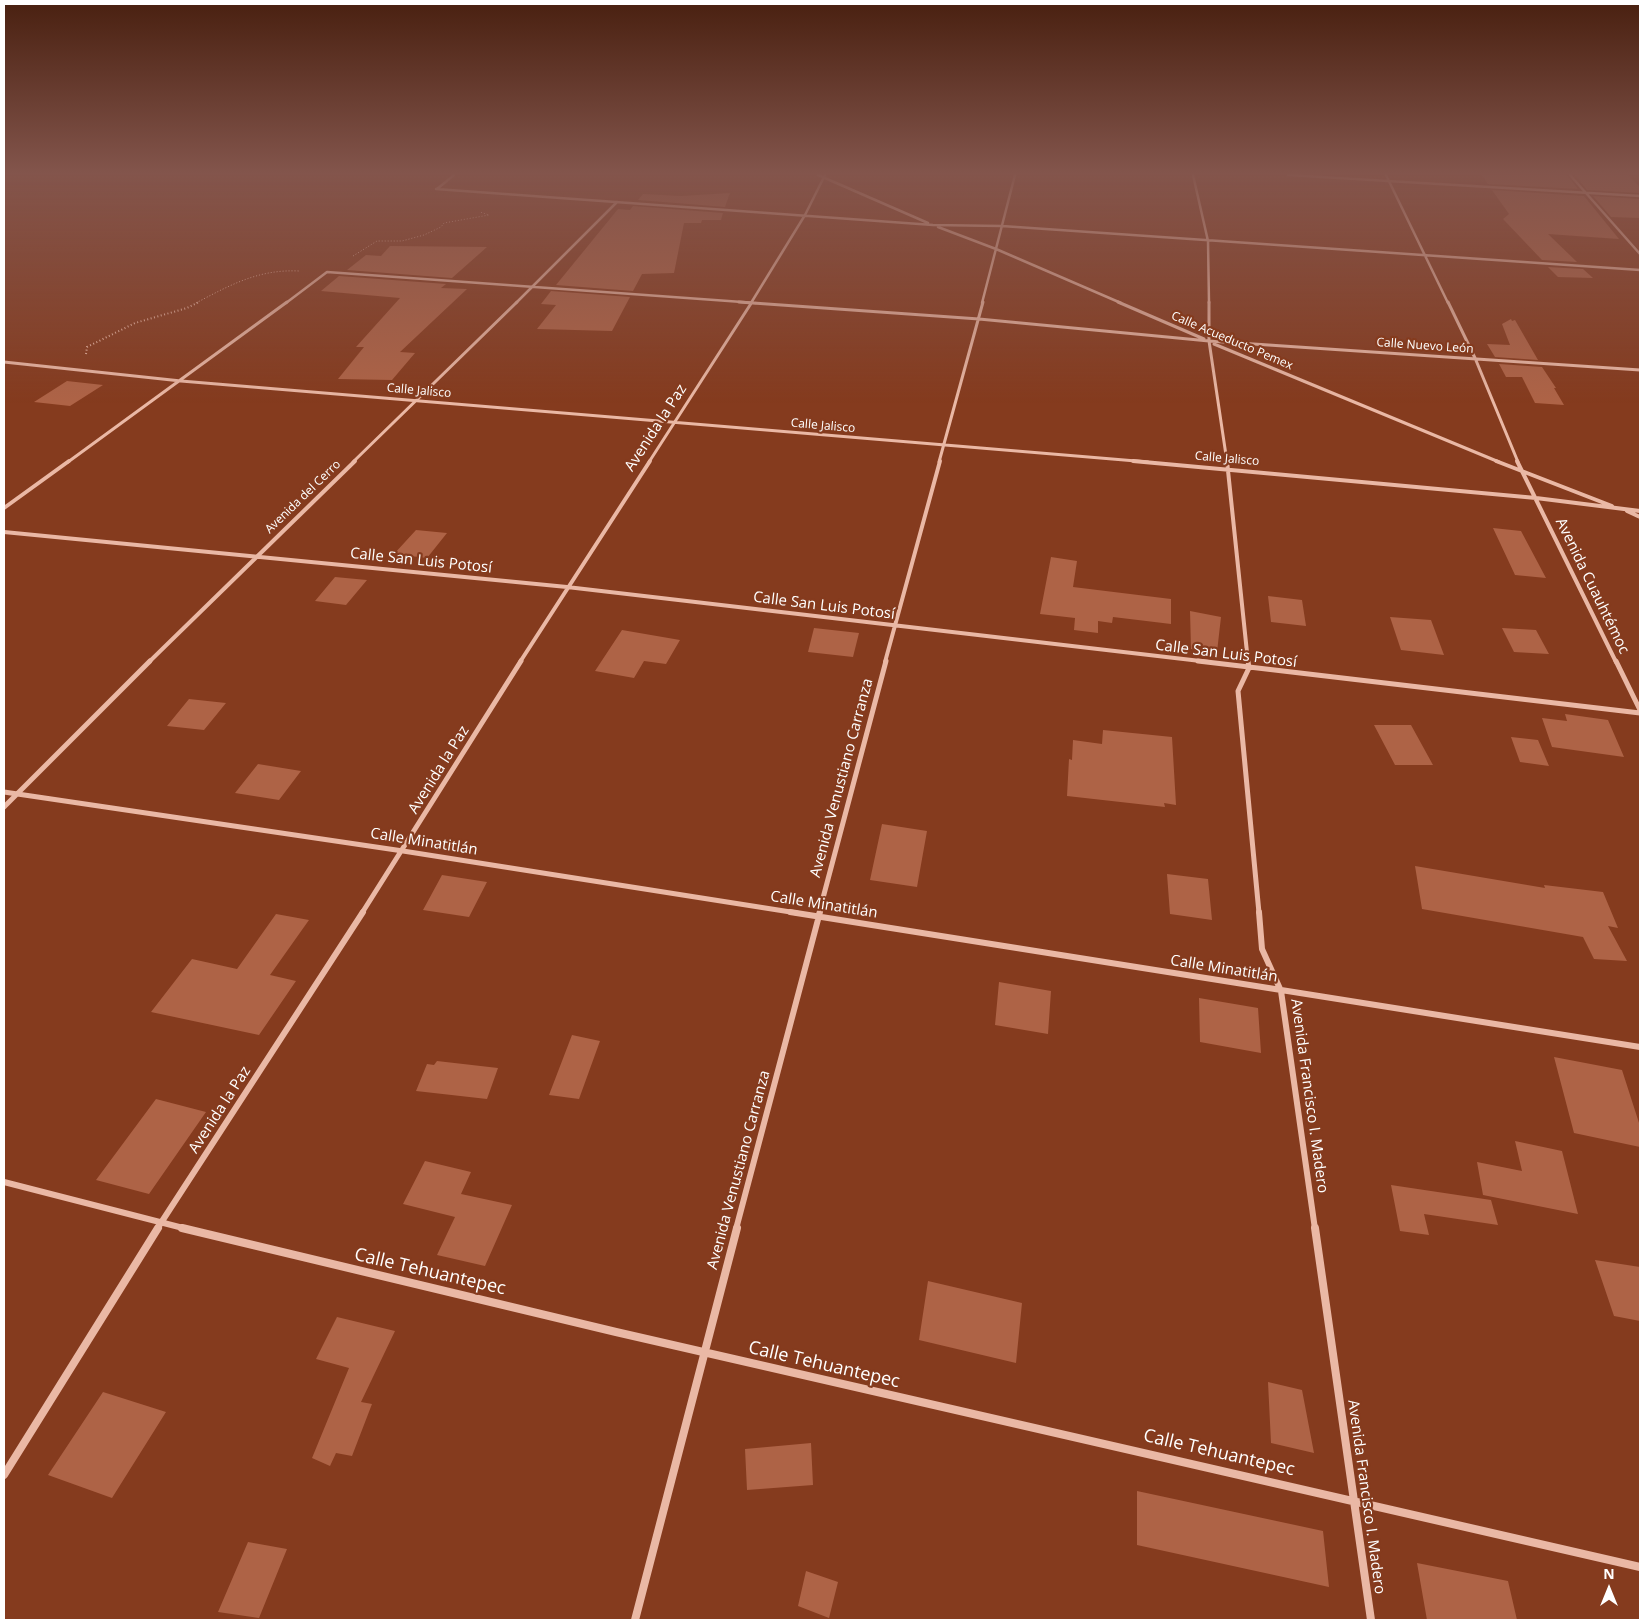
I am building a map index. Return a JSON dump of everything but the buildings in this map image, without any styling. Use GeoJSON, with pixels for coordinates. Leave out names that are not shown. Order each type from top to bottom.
{"type":"FeatureCollection","features":[{"type":"Feature","properties":{"kind":"street","name":"Avenida del Cerro"},"geometry":{"type":"LineString","coordinates":[[4,807],[256,556],[418,400],[568,251]]}},
{"type":"Feature","properties":{"kind":"street","name":"Avenida la Paz"},"geometry":{"type":"LineString","coordinates":[[4,1475],[161,1223],[403,851],[567,587],[675,423],[784,251]]}},
{"type":"Feature","properties":{"kind":"street","name":"Avenida Venustiano Carranza"},"geometry":{"type":"LineString","coordinates":[[635,1620],[703,1353],[996,251]]}},
{"type":"Feature","properties":{"kind":"street","name":"Calle Acueducto Pemex"},"geometry":{"type":"LineString","coordinates":[[1000,251],[1209,341],[1522,472],[1640,517]]}},
{"type":"Feature","properties":{"kind":"street"},"geometry":{"type":"LineString","coordinates":[[1208,251],[1209,341],[1228,469],[1249,668]]}},
{"type":"Feature","properties":{"kind":"street"},"geometry":{"type":"LineString","coordinates":[[1359,251],[1640,270]]}},
{"type":"Feature","properties":{"kind":"street","name":"Avenida Cuauhtémoc"},"geometry":{"type":"LineString","coordinates":[[1422,251],[1475,358],[1522,472],[1640,712]]}},
{"type":"Feature","properties":{"kind":"street"},"geometry":{"type":"LineString","coordinates":[[4,508],[328,272],[979,319],[1209,341]]}},
{"type":"Feature","properties":{"kind":"street","name":"Calle Nuevo León"},"geometry":{"type":"LineString","coordinates":[[1209,341],[1640,370]]}},
{"type":"Feature","properties":{"kind":"street","name":"Calle Jalisco"},"geometry":{"type":"LineString","coordinates":[[4,362],[180,381],[418,400],[943,447],[1228,469],[1536,498],[1640,511]]}},
{"type":"Feature","properties":{"kind":"street","name":"Calle San Luis Potosí"},"geometry":{"type":"LineString","coordinates":[[4,532],[567,587],[1249,668],[1640,712]]}},
{"type":"Feature","properties":{"kind":"street","name":"Avenida Francisco I. Madero"},"geometry":{"type":"LineString","coordinates":[[1249,668],[1238,691],[1262,949],[1281,991],[1371,1620]]}},
{"type":"Feature","properties":{"kind":"street","name":"Calle Minatitlán"},"geometry":{"type":"LineString","coordinates":[[4,792],[403,851],[1640,1048]]}},
{"type":"Feature","properties":{"kind":"street","name":"Calle Tehuantepec"},"geometry":{"type":"LineString","coordinates":[[4,1182],[161,1223],[703,1353],[1353,1499],[1640,1567]]}},
{"type":"Feature","properties":{"kind":"path"},"geometry":{"type":"LineString","coordinates":[[62,368],[87,353],[87,347],[135,323],[188,308],[238,281],[279,270],[328,272],[362,251]]}}]}
